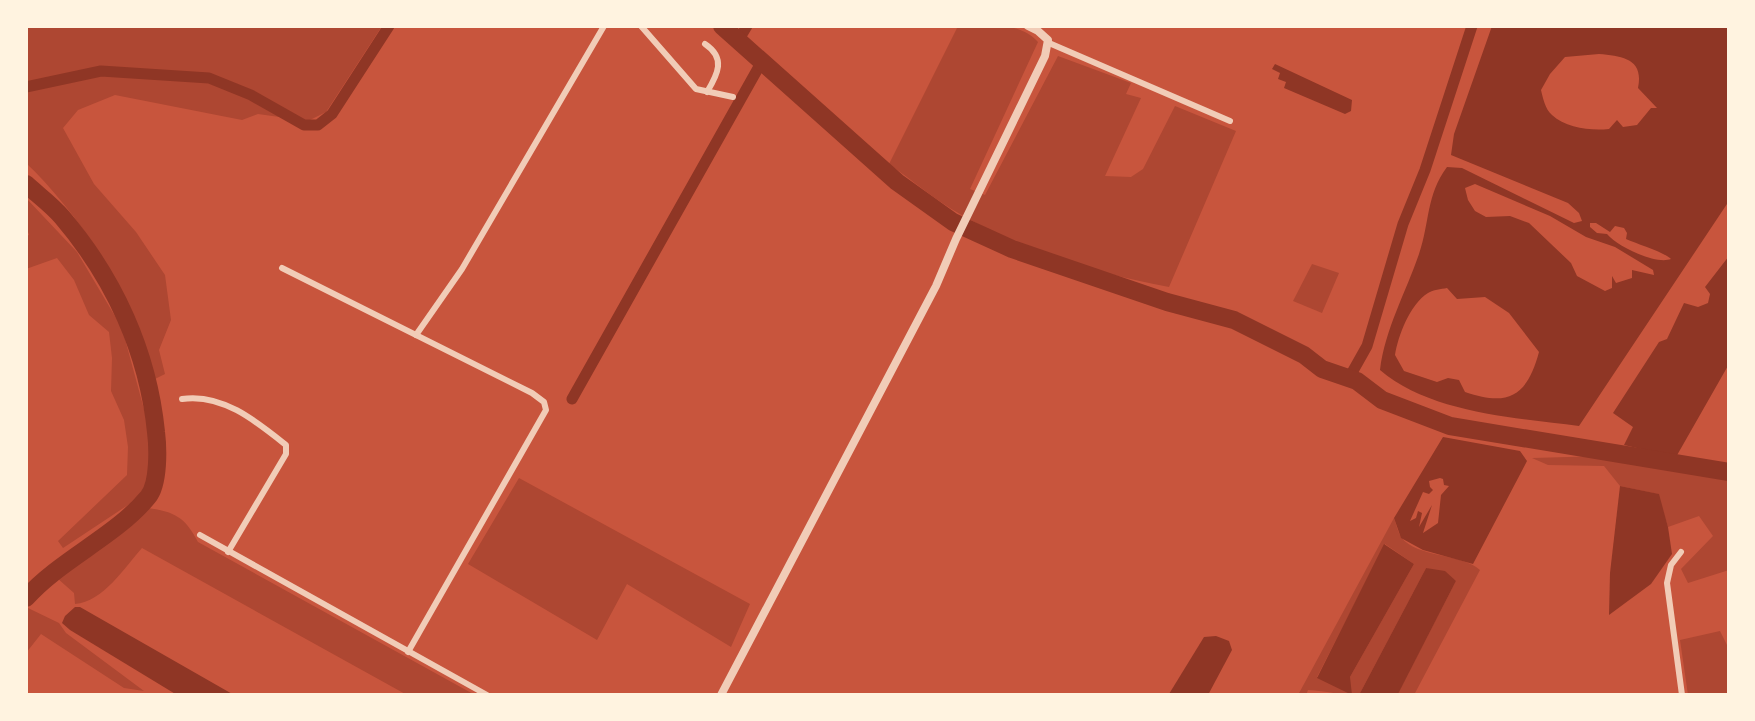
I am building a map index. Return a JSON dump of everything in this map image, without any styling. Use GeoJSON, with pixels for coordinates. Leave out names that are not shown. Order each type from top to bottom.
{"type":"FeatureCollection","features":[{"type":"Feature","properties":{"kind":"street"},"geometry":{"type":"LineString","coordinates":[[416,335],[462,269],[604,26]]}},
{"type":"Feature","properties":{"kind":"street"},"geometry":{"type":"LineString","coordinates":[[641,26],[696,89],[733,97]]}},
{"type":"Feature","properties":{"kind":"street"},"geometry":{"type":"LineString","coordinates":[[1028,26],[1038,31],[1049,43],[1230,121]]}},
{"type":"Feature","properties":{"kind":"street"},"geometry":{"type":"LineString","coordinates":[[721,695],[936,286],[1049,43]]}},
{"type":"Feature","properties":{"kind":"street"},"geometry":{"type":"LineString","coordinates":[[705,44],[713,49],[719,64],[719,71],[707,92]]}},
{"type":"Feature","properties":{"kind":"street"},"geometry":{"type":"LineString","coordinates":[[282,268],[532,393],[541,398],[546,410],[408,652]]}},
{"type":"Feature","properties":{"kind":"street"},"geometry":{"type":"LineString","coordinates":[[182,399],[209,399],[243,413],[286,445],[286,454],[228,552]]}},
{"type":"Feature","properties":{"kind":"street"},"geometry":{"type":"LineString","coordinates":[[200,535],[487,695]]}},
{"type":"Feature","properties":{"kind":"street"},"geometry":{"type":"LineString","coordinates":[[1681,552],[1671,565],[1667,583],[1682,695]]}},
{"type":"Feature","properties":{"kind":"shaded area"},"geometry":{"type":"Polygon","coordinates":[[[26,26],[382,26],[326,112],[308,121],[258,114],[242,120],[115,95],[78,110],[63,128],[94,184],[136,232],[165,275],[171,320],[159,350],[165,374],[151,381],[136,323],[106,263],[67,208],[26,163],[26,26]]]}},
{"type":"Feature","properties":{"kind":"shaded area"},"geometry":{"type":"Polygon","coordinates":[[[958,26],[1011,27],[1038,42],[970,189],[985,195],[1058,56],[1131,83],[1126,94],[1141,98],[1105,176],[1131,177],[1143,169],[1175,106],[1236,131],[1169,287],[1088,268],[1009,239],[951,208],[889,164],[958,26]]]}},
{"type":"Feature","properties":{"kind":"shaded area"},"geometry":{"type":"Polygon","coordinates":[[[1492,26],[1729,26],[1729,201],[1579,426],[1448,405],[1423,396],[1380,370],[1391,325],[1419,254],[1435,188],[1447,167],[1462,168],[1574,223],[1582,221],[1579,213],[1568,203],[1451,155],[1454,134],[1492,26]],[[1599,54],[1565,57],[1541,90],[1548,110],[1564,123],[1594,129],[1609,129],[1617,120],[1623,127],[1637,125],[1651,108],[1657,108],[1638,88],[1638,71],[1630,61],[1599,54]],[[1475,184],[1465,188],[1475,211],[1486,217],[1510,216],[1529,223],[1571,263],[1577,276],[1605,291],[1612,288],[1612,276],[1616,283],[1632,278],[1632,270],[1654,275],[1653,270],[1615,247],[1586,237],[1550,216],[1475,184]],[[1590,223],[1590,227],[1637,253],[1656,259],[1671,259],[1626,239],[1624,228],[1615,226],[1610,232],[1596,223],[1590,223]],[[1447,288],[1430,292],[1416,305],[1399,339],[1395,355],[1404,371],[1437,382],[1448,378],[1459,380],[1465,392],[1493,398],[1505,398],[1522,388],[1529,379],[1539,352],[1509,313],[1485,297],[1457,299],[1447,288]]]}},
{"type":"Feature","properties":{"kind":"shaded area"},"geometry":{"type":"Polygon","coordinates":[[[1275,64],[1352,100],[1351,111],[1345,114],[1284,88],[1286,82],[1278,79],[1280,73],[1272,69],[1275,64]]]}},
{"type":"Feature","properties":{"kind":"shaded area"},"geometry":{"type":"Polygon","coordinates":[[[26,198],[77,252],[122,328],[151,435],[148,483],[134,501],[63,548],[58,541],[127,475],[128,447],[124,420],[111,391],[109,332],[89,315],[74,280],[57,258],[26,269],[26,236],[29,235],[26,198]]]}},
{"type":"Feature","properties":{"kind":"shaded area"},"geometry":{"type":"Polygon","coordinates":[[[1729,256],[1729,364],[1676,457],[1624,445],[1633,427],[1613,413],[1659,342],[1667,339],[1684,303],[1698,307],[1708,303],[1710,294],[1705,287],[1729,256]]]}},
{"type":"Feature","properties":{"kind":"shaded area"},"geometry":{"type":"Polygon","coordinates":[[[1312,264],[1339,273],[1322,313],[1293,301],[1312,264]]]}},
{"type":"Feature","properties":{"kind":"shaded area"},"geometry":{"type":"Polygon","coordinates":[[[1443,437],[1520,451],[1527,461],[1473,564],[1423,550],[1401,538],[1394,518],[1443,437]],[[1443,479],[1429,481],[1433,490],[1429,494],[1423,492],[1410,521],[1416,518],[1418,511],[1422,513],[1419,527],[1432,505],[1423,533],[1438,523],[1441,495],[1449,486],[1444,485],[1443,479]]]}},
{"type":"Feature","properties":{"kind":"shaded area"},"geometry":{"type":"Polygon","coordinates":[[[1603,456],[1729,478],[1729,570],[1688,583],[1681,569],[1713,536],[1699,516],[1668,527],[1658,494],[1620,486],[1604,466],[1548,465],[1532,458],[1603,456]]]}},
{"type":"Feature","properties":{"kind":"shaded area"},"geometry":{"type":"Polygon","coordinates":[[[519,478],[750,604],[731,647],[627,584],[597,640],[468,564],[519,478]]]}},
{"type":"Feature","properties":{"kind":"shaded area"},"geometry":{"type":"Polygon","coordinates":[[[1620,486],[1659,494],[1672,554],[1651,584],[1609,615],[1610,573],[1620,486]]]}},
{"type":"Feature","properties":{"kind":"shaded area"},"geometry":{"type":"Polygon","coordinates":[[[148,508],[178,517],[198,542],[475,695],[407,695],[142,548],[104,590],[85,602],[75,604],[74,593],[57,578],[148,508]]]}},
{"type":"Feature","properties":{"kind":"shaded area"},"geometry":{"type":"Polygon","coordinates":[[[1394,518],[1401,537],[1408,544],[1480,570],[1414,695],[1397,695],[1456,581],[1426,568],[1359,695],[1308,690],[1306,695],[1298,695],[1394,518]],[[1385,544],[1317,677],[1350,677],[1414,564],[1385,544]]]}},
{"type":"Feature","properties":{"kind":"shaded area"},"geometry":{"type":"Polygon","coordinates":[[[1384,544],[1414,564],[1350,677],[1352,695],[1317,678],[1384,544]]]}},
{"type":"Feature","properties":{"kind":"shaded area"},"geometry":{"type":"Polygon","coordinates":[[[1426,568],[1445,571],[1456,581],[1398,694],[1359,695],[1426,568]]]}},
{"type":"Feature","properties":{"kind":"shaded area"},"geometry":{"type":"Polygon","coordinates":[[[75,607],[80,607],[234,695],[177,695],[70,630],[62,623],[75,607]]]}},
{"type":"Feature","properties":{"kind":"shaded area"},"geometry":{"type":"Polygon","coordinates":[[[28,608],[59,623],[66,633],[144,691],[124,688],[41,634],[26,653],[28,608]]]}},
{"type":"Feature","properties":{"kind":"shaded area"},"geometry":{"type":"Polygon","coordinates":[[[1720,631],[1729,649],[1729,695],[1688,695],[1680,640],[1720,631]]]}},
{"type":"Feature","properties":{"kind":"shaded area"},"geometry":{"type":"Polygon","coordinates":[[[1216,636],[1229,641],[1232,650],[1208,695],[1169,694],[1204,637],[1216,636]]]}},
{"type":"Feature","properties":{"kind":"waterway"},"geometry":{"type":"LineString","coordinates":[[26,87],[101,71],[209,78],[251,95],[304,125],[318,125],[332,114],[389,26]]}},
{"type":"Feature","properties":{"kind":"waterway"},"geometry":{"type":"LineString","coordinates":[[722,26],[897,182],[953,222],[1012,249],[1167,302],[1234,320],[1304,355],[1322,369],[1357,381],[1382,400],[1450,426],[1729,472]]}},
{"type":"Feature","properties":{"kind":"waterway"},"geometry":{"type":"LineString","coordinates":[[738,41],[747,26]]}},
{"type":"Feature","properties":{"kind":"waterway"},"geometry":{"type":"LineString","coordinates":[[1349,378],[1367,346],[1403,224],[1425,170],[1472,26]]}},
{"type":"Feature","properties":{"kind":"waterway"},"geometry":{"type":"LineString","coordinates":[[572,399],[761,63]]}},
{"type":"Feature","properties":{"kind":"waterway"},"geometry":{"type":"LineString","coordinates":[[26,184],[58,213],[81,240],[126,317],[152,402],[157,456],[156,475],[148,497],[120,524],[55,571],[26,598]]}}]}
